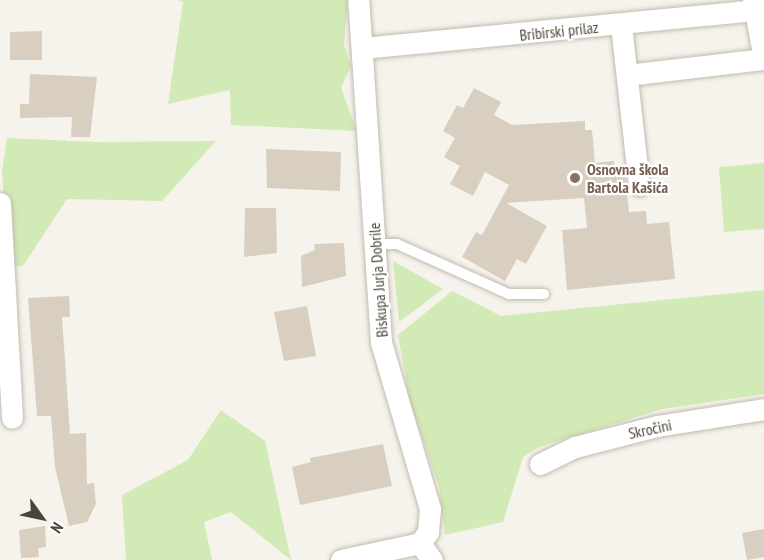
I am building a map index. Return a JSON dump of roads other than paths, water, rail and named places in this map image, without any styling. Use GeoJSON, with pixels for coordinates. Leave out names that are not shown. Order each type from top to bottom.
{"type":"FeatureCollection","features":[{"type":"Feature","properties":{"kind":"street","name":"Biskupa Jurja Dobrile"},"geometry":{"type":"LineString","coordinates":[[342,560],[426,552],[430,509],[381,342],[358,0]]}},
{"type":"Feature","properties":{"kind":"street","name":"Bribirski prilaz"},"geometry":{"type":"LineString","coordinates":[[362,48],[621,25],[754,5]]}},
{"type":"Feature","properties":{"kind":"street"},"geometry":{"type":"LineString","coordinates":[[627,75],[764,59],[754,5]]}},
{"type":"Feature","properties":{"kind":"street"},"geometry":{"type":"LineString","coordinates":[[621,25],[639,185]]}},
{"type":"Feature","properties":{"kind":"street"},"geometry":{"type":"LineString","coordinates":[[0,202],[12,418]]}},
{"type":"Feature","properties":{"kind":"street","name":"Skročini"},"geometry":{"type":"LineString","coordinates":[[540,464],[575,447],[657,426],[764,409]]}},
{"type":"Feature","properties":{"kind":"lane"},"geometry":{"type":"LineString","coordinates":[[376,244],[397,244],[509,294],[544,294]]}},
{"type":"Feature","properties":{"kind":"place","name":"Osnovna škola Bartola Kašića"},"geometry":{"type":"Point","coordinates":[575,178]}}]}
